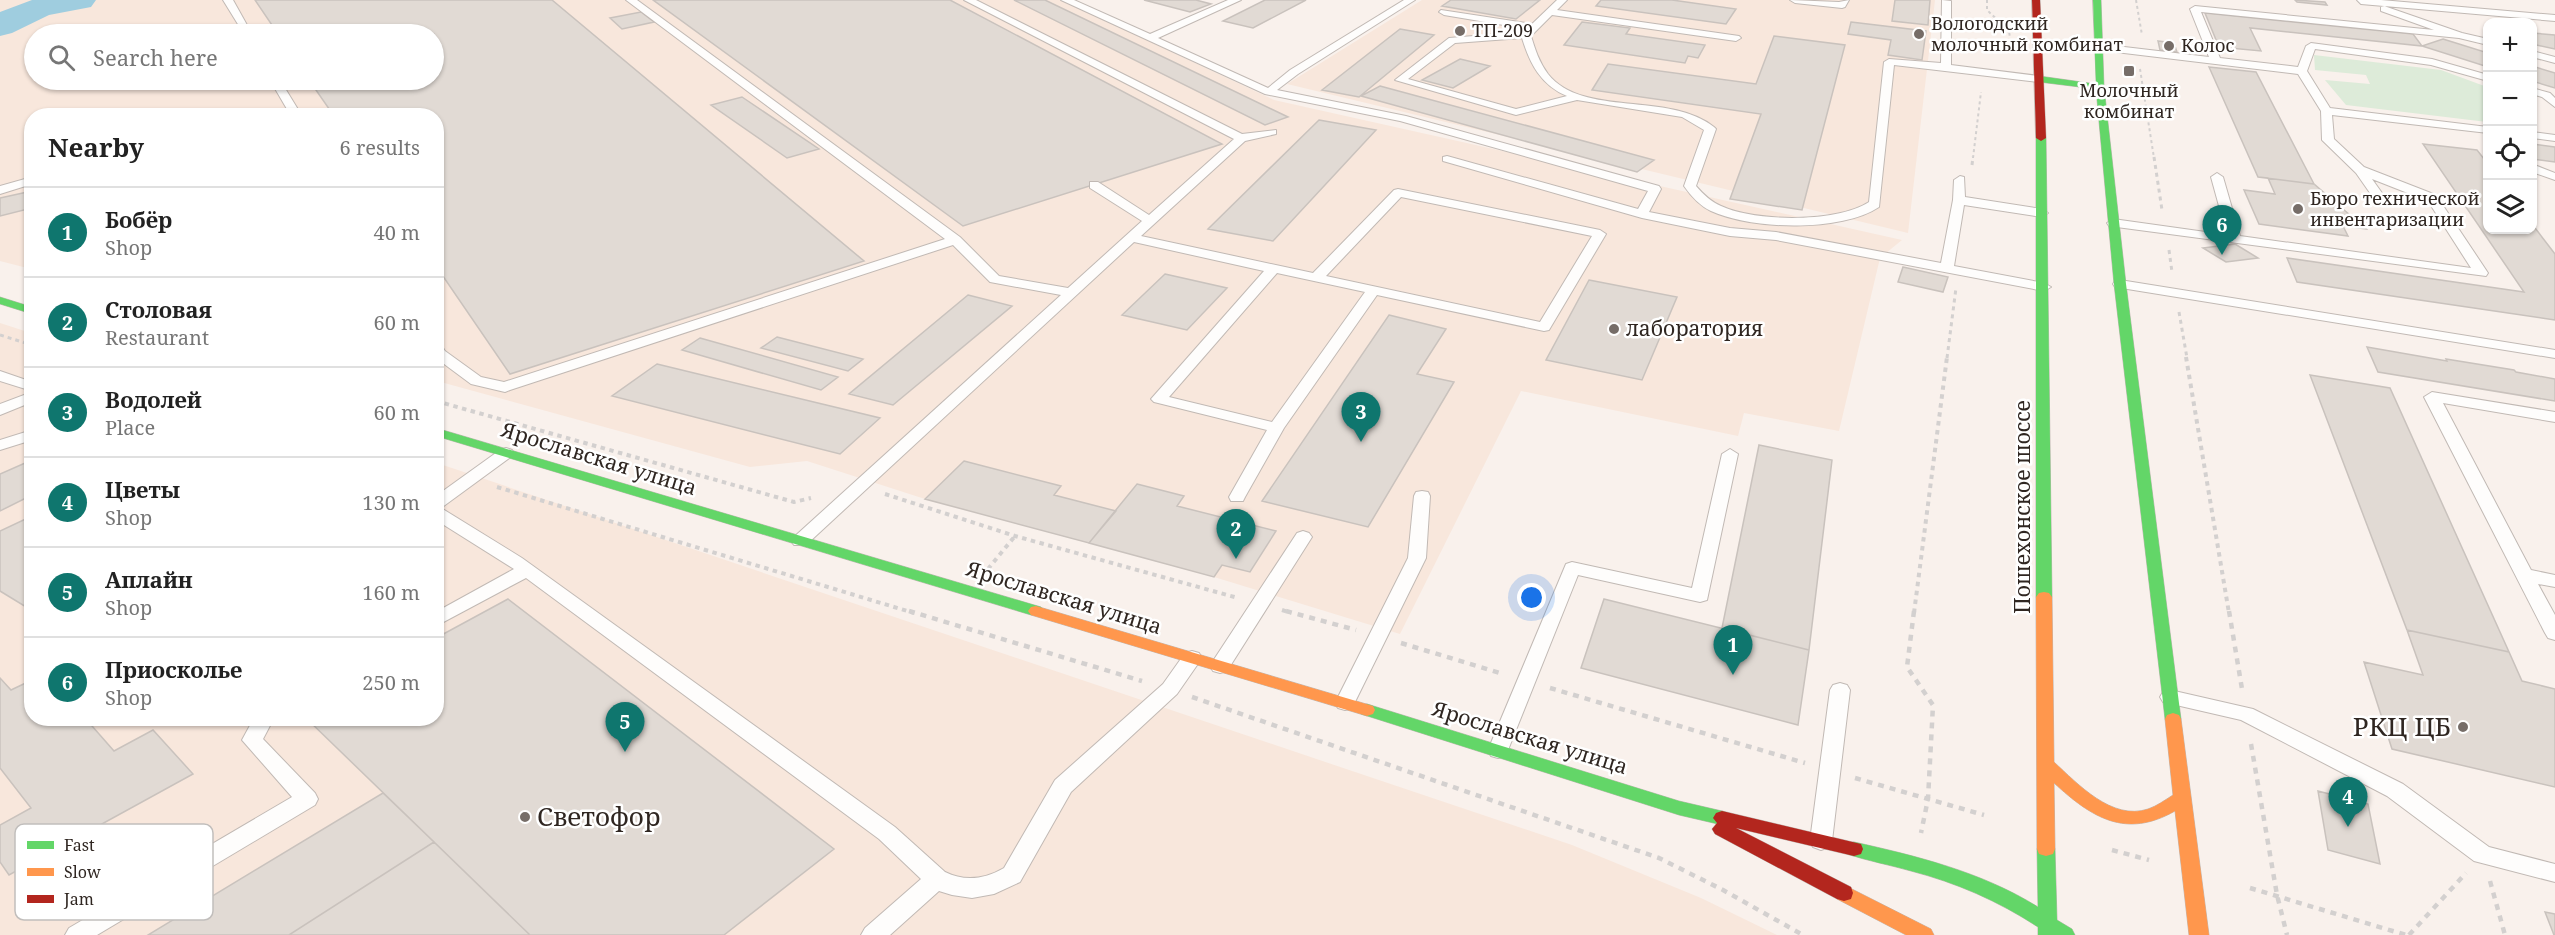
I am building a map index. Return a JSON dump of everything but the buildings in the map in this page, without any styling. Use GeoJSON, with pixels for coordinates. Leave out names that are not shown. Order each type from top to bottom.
{"type":"FeatureCollection","features":[{"type":"Feature","properties":{"kind":"main road","name":"Пошехонское шоссе"},"geometry":{"type":"LineString","coordinates":[[2036,0],[2044,287],[2048,929]]}},
{"type":"Feature","properties":{"kind":"main road"},"geometry":{"type":"LineString","coordinates":[[2097,0],[2100,87],[2113,223],[2199,935]]}},
{"type":"Feature","properties":{"kind":"main road"},"geometry":{"type":"LineString","coordinates":[[2039,79],[2100,87]]}},
{"type":"Feature","properties":{"kind":"main road"},"geometry":{"type":"LineString","coordinates":[[0,300],[24,308]]}},
{"type":"Feature","properties":{"kind":"main road","name":"Ярославская улица"},"geometry":{"type":"LineString","coordinates":[[444,434],[1345,703],[1679,808],[1915,863],[1966,880],[2005,897],[2048,929],[2065,935]]}},
{"type":"Feature","properties":{"kind":"main road"},"geometry":{"type":"LineString","coordinates":[[2046,765],[2084,800],[2109,813],[2130,818],[2146,817],[2182,799]]}},
{"type":"Feature","properties":{"kind":"main road","name":"Ярославская улица"},"geometry":{"type":"LineString","coordinates":[[1679,808],[1924,935]]}},
{"type":"Feature","properties":{"kind":"lane"},"geometry":{"type":"LineString","coordinates":[[228,0],[242,24]]}},
{"type":"Feature","properties":{"kind":"lane"},"geometry":{"type":"LineString","coordinates":[[631,0],[955,240],[995,279],[1071,293]]}},
{"type":"Feature","properties":{"kind":"lane"},"geometry":{"type":"LineString","coordinates":[[969,0],[1241,138]]}},
{"type":"Feature","properties":{"kind":"lane"},"geometry":{"type":"LineString","coordinates":[[1066,0],[1269,92],[1402,118],[1655,189],[1642,214]]}},
{"type":"Feature","properties":{"kind":"lane"},"geometry":{"type":"LineString","coordinates":[[1150,38],[1236,0]]}},
{"type":"Feature","properties":{"kind":"lane"},"geometry":{"type":"LineString","coordinates":[[1269,92],[1294,72],[1410,0]]}},
{"type":"Feature","properties":{"kind":"lane"},"geometry":{"type":"LineString","coordinates":[[1562,0],[1530,31],[1452,40],[1400,80],[1516,112],[1576,97]]}},
{"type":"Feature","properties":{"kind":"lane"},"geometry":{"type":"LineString","coordinates":[[1795,0],[1842,6],[1844,0]]}},
{"type":"Feature","properties":{"kind":"lane"},"geometry":{"type":"LineString","coordinates":[[1946,1],[1946,67]]}},
{"type":"Feature","properties":{"kind":"lane"},"geometry":{"type":"LineString","coordinates":[[2359,1],[2555,18]]}},
{"type":"Feature","properties":{"kind":"lane"},"geometry":{"type":"LineString","coordinates":[[2359,1],[2483,41]]}},
{"type":"Feature","properties":{"kind":"lane"},"geometry":{"type":"LineString","coordinates":[[2216,61],[2195,9],[2459,35]]}},
{"type":"Feature","properties":{"kind":"lane"},"geometry":{"type":"LineString","coordinates":[[1444,12],[1530,31]]}},
{"type":"Feature","properties":{"kind":"lane"},"geometry":{"type":"LineString","coordinates":[[1550,12],[1736,38]]}},
{"type":"Feature","properties":{"kind":"lane"},"geometry":{"type":"LineString","coordinates":[[1530,31],[1529,51],[1542,73],[1554,87],[1576,97],[1693,117],[1710,129],[1690,186],[1700,200],[1720,210],[1778,220],[1819,220],[1854,216],[1875,204],[1889,62],[2039,79]]}},
{"type":"Feature","properties":{"kind":"lane"},"geometry":{"type":"LineString","coordinates":[[2302,71],[2311,46],[2432,62],[2483,77]]}},
{"type":"Feature","properties":{"kind":"lane"},"geometry":{"type":"LineString","coordinates":[[2099,47],[2302,71]]}},
{"type":"Feature","properties":{"kind":"lane"},"geometry":{"type":"LineString","coordinates":[[2537,55],[2555,60]]}},
{"type":"Feature","properties":{"kind":"lane"},"geometry":{"type":"LineString","coordinates":[[2302,71],[2326,111],[2328,140],[2360,170],[2381,200]]}},
{"type":"Feature","properties":{"kind":"lane"},"geometry":{"type":"LineString","coordinates":[[281,90],[292,108]]}},
{"type":"Feature","properties":{"kind":"lane"},"geometry":{"type":"LineString","coordinates":[[2537,92],[2546,95],[2555,104]]}},
{"type":"Feature","properties":{"kind":"lane"},"geometry":{"type":"LineString","coordinates":[[1304,113],[1310,100]]}},
{"type":"Feature","properties":{"kind":"lane"},"geometry":{"type":"LineString","coordinates":[[2326,111],[2483,131]]}},
{"type":"Feature","properties":{"kind":"lane"},"geometry":{"type":"LineString","coordinates":[[800,541],[1241,138],[1272,132]]}},
{"type":"Feature","properties":{"kind":"lane"},"geometry":{"type":"LineString","coordinates":[[2537,136],[2555,138]]}},
{"type":"Feature","properties":{"kind":"lane"},"geometry":{"type":"LineString","coordinates":[[1447,159],[1642,214],[1730,232],[1776,236],[2044,287]]}},
{"type":"Feature","properties":{"kind":"lane"},"geometry":{"type":"LineString","coordinates":[[2537,169],[2555,177]]}},
{"type":"Feature","properties":{"kind":"lane"},"geometry":{"type":"LineString","coordinates":[[2113,223],[2481,273],[2432,198],[2360,170]]}},
{"type":"Feature","properties":{"kind":"lane"},"geometry":{"type":"LineString","coordinates":[[2217,177],[2235,240]]}},
{"type":"Feature","properties":{"kind":"lane"},"geometry":{"type":"LineString","coordinates":[[1953,270],[1963,200],[1960,180]]}},
{"type":"Feature","properties":{"kind":"lane"},"geometry":{"type":"LineString","coordinates":[[0,190],[24,182]]}},
{"type":"Feature","properties":{"kind":"lane"},"geometry":{"type":"LineString","coordinates":[[1094,184],[1150,221]]}},
{"type":"Feature","properties":{"kind":"lane"},"geometry":{"type":"LineString","coordinates":[[1132,238],[1273,268],[1316,278],[1544,327],[1600,234],[1398,194],[1316,278]]}},
{"type":"Feature","properties":{"kind":"lane"},"geometry":{"type":"LineString","coordinates":[[1963,200],[2043,213]]}},
{"type":"Feature","properties":{"kind":"lane"},"geometry":{"type":"LineString","coordinates":[[444,357],[476,381],[505,387],[955,240]]}},
{"type":"Feature","properties":{"kind":"lane"},"geometry":{"type":"LineString","coordinates":[[1273,268],[1159,399],[1276,428]]}},
{"type":"Feature","properties":{"kind":"lane"},"geometry":{"type":"LineString","coordinates":[[2120,284],[2555,354]]}},
{"type":"Feature","properties":{"kind":"lane"},"geometry":{"type":"LineString","coordinates":[[1237,497],[1276,428],[1374,290]]}},
{"type":"Feature","properties":{"kind":"lane"},"geometry":{"type":"LineString","coordinates":[[0,376],[24,384]]}},
{"type":"Feature","properties":{"kind":"lane"},"geometry":{"type":"LineString","coordinates":[[0,410],[24,390]]}},
{"type":"Feature","properties":{"kind":"lane"},"geometry":{"type":"LineString","coordinates":[[2555,417],[2432,397],[2555,633]]}},
{"type":"Feature","properties":{"kind":"lane"},"geometry":{"type":"LineString","coordinates":[[0,445],[24,438]]}},
{"type":"Feature","properties":{"kind":"lane"},"geometry":{"type":"LineString","coordinates":[[444,498],[506,453]]}},
{"type":"Feature","properties":{"kind":"lane"},"geometry":{"type":"LineString","coordinates":[[1497,750],[1572,568],[1700,596],[1730,454]]}},
{"type":"Feature","properties":{"kind":"lane"},"geometry":{"type":"LineString","coordinates":[[1345,703],[1417,558],[1422,496]]}},
{"type":"Feature","properties":{"kind":"lane"},"geometry":{"type":"LineString","coordinates":[[444,517],[527,570],[887,833],[937,879],[952,886],[972,888],[994,885],[1012,875],[1063,786],[1170,689],[1192,658]]}},
{"type":"Feature","properties":{"kind":"lane"},"geometry":{"type":"LineString","coordinates":[[1220,666],[1303,537]]}},
{"type":"Feature","properties":{"kind":"lane"},"geometry":{"type":"LineString","coordinates":[[444,616],[527,570]]}},
{"type":"Feature","properties":{"kind":"lane"},"geometry":{"type":"LineString","coordinates":[[2525,575],[2555,581]]}},
{"type":"Feature","properties":{"kind":"lane"},"geometry":{"type":"LineString","coordinates":[[1821,841],[1840,690]]}},
{"type":"Feature","properties":{"kind":"lane"},"geometry":{"type":"LineString","coordinates":[[2170,697],[2246,714],[2395,790],[2482,855],[2555,873]]}},
{"type":"Feature","properties":{"kind":"lane"},"geometry":{"type":"LineString","coordinates":[[213,855],[307,799],[252,740],[260,726]]}},
{"type":"Feature","properties":{"kind":"lane"},"geometry":{"type":"LineString","coordinates":[[873,935],[937,879]]}},
{"type":"Feature","properties":{"kind":"lane"},"geometry":{"type":"LineString","coordinates":[[77,935],[102,920]]}},
{"type":"Feature","properties":{"kind":"path"},"geometry":{"type":"LineString","coordinates":[[1987,0],[1987,10],[2009,31],[2010,40]]}},
{"type":"Feature","properties":{"kind":"path"},"geometry":{"type":"LineString","coordinates":[[2136,0],[2142,36],[2135,38],[2165,230],[2277,895],[2287,935]]}},
{"type":"Feature","properties":{"kind":"path"},"geometry":{"type":"LineString","coordinates":[[1963,200],[1983,72]]}},
{"type":"Feature","properties":{"kind":"path"},"geometry":{"type":"LineString","coordinates":[[1928,799],[1933,705],[1907,667],[1953,270]]}},
{"type":"Feature","properties":{"kind":"path"},"geometry":{"type":"LineString","coordinates":[[0,335],[24,342]]}},
{"type":"Feature","properties":{"kind":"path"},"geometry":{"type":"LineString","coordinates":[[444,403],[794,502],[842,488],[859,488],[893,496],[1004,532],[1378,636],[1830,771],[1984,814]]}},
{"type":"Feature","properties":{"kind":"path"},"geometry":{"type":"LineString","coordinates":[[471,478],[1170,689],[1659,858],[1723,890],[1803,935]]}},
{"type":"Feature","properties":{"kind":"path"},"geometry":{"type":"LineString","coordinates":[[2102,847],[2149,860]]}},
{"type":"Feature","properties":{"kind":"path"},"geometry":{"type":"LineString","coordinates":[[2250,888],[2407,935],[2482,855]]}},
{"type":"Feature","properties":{"kind":"path"},"geometry":{"type":"LineString","coordinates":[[2482,855],[2505,935]]}},
{"type":"Feature","properties":{"kind":"shaded area"},"geometry":{"type":"Polygon","coordinates":[[[0,0],[1061,0],[1274,100],[1902,240],[1880,258],[1839,431],[1744,413],[1738,436],[1521,391],[1400,634],[1214,577],[925,499],[807,461],[750,467],[444,383],[444,108],[24,108],[24,267],[0,261],[0,0]]]}},
{"type":"Feature","properties":{"kind":"shaded area","name":"Вологодский молочный комбинат"},"geometry":{"type":"Polygon","coordinates":[[[1422,0],[1935,0],[1908,233],[1287,84],[1422,0]]]}},
{"type":"Feature","properties":{"kind":"shaded area"},"geometry":{"type":"Polygon","coordinates":[[[0,323],[24,331],[24,726],[444,726],[444,465],[1572,845],[1701,898],[1777,935],[0,935],[0,323]]]}},
{"type":"Feature","properties":{"kind":"green space"},"geometry":{"type":"Polygon","coordinates":[[[2314,55],[2441,70],[2483,86],[2483,122],[2346,105],[2325,80],[2370,84],[2366,75],[2315,70],[2314,55]]]}},
{"type":"Feature","properties":{"kind":"waterway"},"geometry":{"type":"LineString","coordinates":[[0,26],[19,15],[38,8],[80,0]]}},
{"type":"Feature","properties":{"kind":"traffic: fast"},"geometry":{"type":"LineString","coordinates":[[2097,0],[2100,87],[2120,284],[2173,719]]}},
{"type":"Feature","properties":{"kind":"traffic: fast"},"geometry":{"type":"LineString","coordinates":[[2039,79],[2100,87]]}},
{"type":"Feature","properties":{"kind":"traffic: fast"},"geometry":{"type":"LineString","coordinates":[[2041,138],[2044,597]]}},
{"type":"Feature","properties":{"kind":"traffic: fast"},"geometry":{"type":"LineString","coordinates":[[0,300],[24,308]]}},
{"type":"Feature","properties":{"kind":"traffic: fast"},"geometry":{"type":"LineString","coordinates":[[444,434],[1036,611]]}},
{"type":"Feature","properties":{"kind":"traffic: fast"},"geometry":{"type":"LineString","coordinates":[[1367,710],[1679,808],[1722,818]]}},
{"type":"Feature","properties":{"kind":"traffic: fast"},"geometry":{"type":"LineString","coordinates":[[1854,849],[1930,868],[1985,888],[2019,905],[2065,935]]}},
{"type":"Feature","properties":{"kind":"traffic: fast"},"geometry":{"type":"LineString","coordinates":[[2046,849],[2048,935]]}},
{"type":"Feature","properties":{"kind":"traffic: slow"},"geometry":{"type":"LineString","coordinates":[[2044,597],[2046,849]]}},
{"type":"Feature","properties":{"kind":"traffic: slow"},"geometry":{"type":"LineString","coordinates":[[1036,611],[1367,710]]}},
{"type":"Feature","properties":{"kind":"traffic: slow"},"geometry":{"type":"LineString","coordinates":[[2173,719],[2199,935]]}},
{"type":"Feature","properties":{"kind":"traffic: slow"},"geometry":{"type":"LineString","coordinates":[[2046,765],[2080,795],[2106,812],[2120,817],[2149,816],[2182,799]]}},
{"type":"Feature","properties":{"kind":"traffic: slow"},"geometry":{"type":"LineString","coordinates":[[1844,893],[1924,935]]}},
{"type":"Feature","properties":{"kind":"traffic: jam"},"geometry":{"type":"LineString","coordinates":[[2036,0],[2041,138]]}},
{"type":"Feature","properties":{"kind":"traffic: jam"},"geometry":{"type":"LineString","coordinates":[[1722,818],[1854,849]]}},
{"type":"Feature","properties":{"kind":"traffic: jam"},"geometry":{"type":"LineString","coordinates":[[1721,829],[1844,893]]}},
{"type":"Feature","properties":{"kind":"place","name":"ТП-209"},"geometry":{"type":"Point","coordinates":[1460,31]}},
{"type":"Feature","properties":{"kind":"place","name":"Вологодский молочный комбинат"},"geometry":{"type":"Point","coordinates":[1919,34]}},
{"type":"Feature","properties":{"kind":"place","name":"Колос"},"geometry":{"type":"Point","coordinates":[2169,46]}},
{"type":"Feature","properties":{"kind":"place","name":"Молочный комбинат"},"geometry":{"type":"Point","coordinates":[2129,71]}},
{"type":"Feature","properties":{"kind":"place","name":"Бюро технической инвентаризации"},"geometry":{"type":"Point","coordinates":[2298,209]}},
{"type":"Feature","properties":{"kind":"place","name":"Приосколье"},"geometry":{"type":"Point","coordinates":[2222,255]}},
{"type":"Feature","properties":{"kind":"place","name":"лаборатория"},"geometry":{"type":"Point","coordinates":[1614,329]}},
{"type":"Feature","properties":{"kind":"place","name":"Водолей"},"geometry":{"type":"Point","coordinates":[1361,442]}},
{"type":"Feature","properties":{"kind":"place","name":"Столовая"},"geometry":{"type":"Point","coordinates":[1236,559]}},
{"type":"Feature","properties":{"kind":"place","name":"Бобёр"},"geometry":{"type":"Point","coordinates":[1733,675]}},
{"type":"Feature","properties":{"kind":"place","name":"РКЦ ЦБ"},"geometry":{"type":"Point","coordinates":[2463,727]}},
{"type":"Feature","properties":{"kind":"place","name":"Аплайн"},"geometry":{"type":"Point","coordinates":[625,752]}},
{"type":"Feature","properties":{"kind":"place","name":"Светофор"},"geometry":{"type":"Point","coordinates":[525,817]}},
{"type":"Feature","properties":{"kind":"place","name":"Цветы"},"geometry":{"type":"Point","coordinates":[2348,827]}}]}
